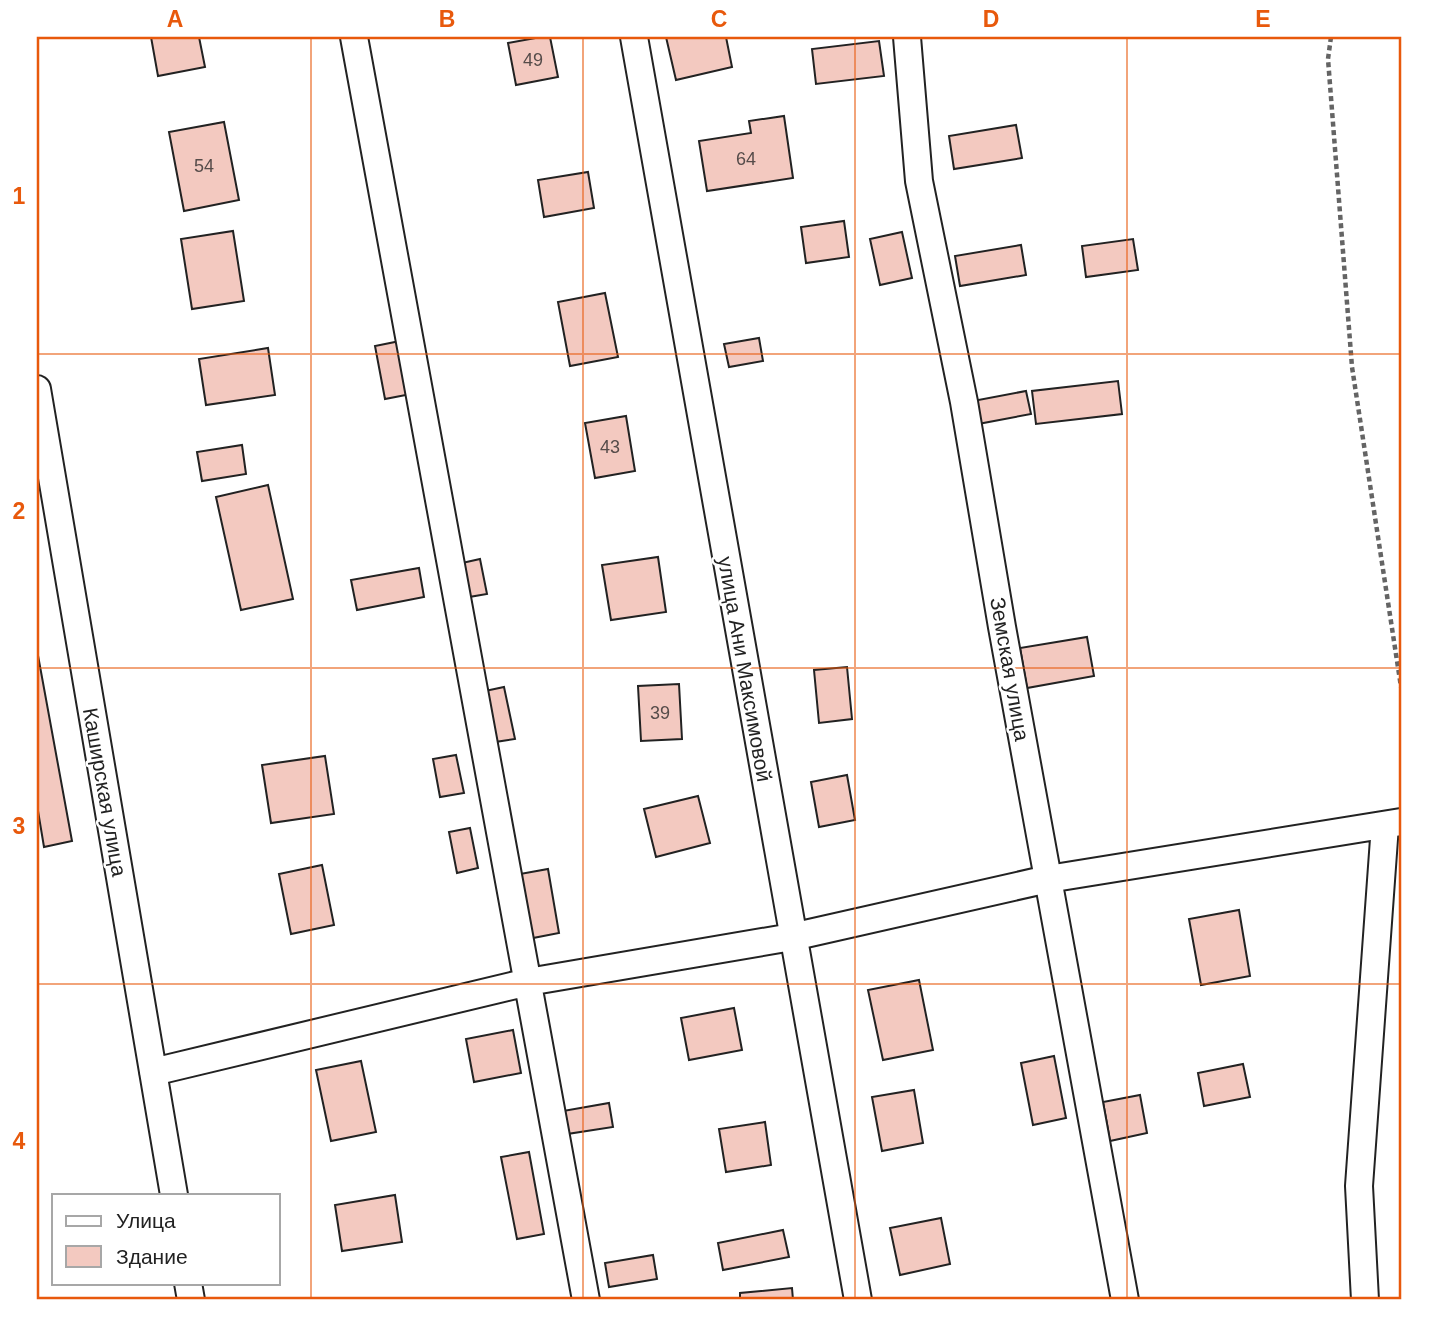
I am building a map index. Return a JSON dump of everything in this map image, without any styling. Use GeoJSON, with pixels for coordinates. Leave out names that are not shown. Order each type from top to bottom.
{"type":"FeatureCollection","features":[{"type":"Feature","properties":{"kind":"street"},"geometry":{"type":"LineString","coordinates":[[354,37],[586,1300]]}},
{"type":"Feature","properties":{"kind":"street","name":"улица Ани Максимовой"},"geometry":{"type":"LineString","coordinates":[[634,37],[858,1300]]}},
{"type":"Feature","properties":{"kind":"street","name":"Земская улица"},"geometry":{"type":"LineString","coordinates":[[907,37],[919,181],[964,402],[1125,1300]]}},
{"type":"Feature","properties":{"kind":"street","name":"Каширская улица"},"geometry":{"type":"LineString","coordinates":[[37,390],[174,1194]]}},
{"type":"Feature","properties":{"kind":"street"},"geometry":{"type":"LineString","coordinates":[[153,1072],[528,982],[792,937],[1048,879],[1393,823],[1359,1186],[1365,1300]]}},
{"type":"Feature","properties":{"kind":"path"},"geometry":{"type":"LineString","coordinates":[[1331,37],[1328,59],[1352,367],[1401,687]]}},
{"type":"Feature","properties":{"kind":"building"},"geometry":{"type":"Polygon","coordinates":[[[151,37],[199,37],[205,67],[158,76],[151,37]]]}},
{"type":"Feature","properties":{"kind":"building"},"geometry":{"type":"Polygon","coordinates":[[[550,37],[558,77],[516,85],[508,43],[550,37]]]}},
{"type":"Feature","properties":{"kind":"building"},"geometry":{"type":"Polygon","coordinates":[[[666,37],[726,37],[732,67],[676,80],[666,37]]]}},
{"type":"Feature","properties":{"kind":"building"},"geometry":{"type":"Polygon","coordinates":[[[879,41],[884,76],[816,84],[812,49],[879,41]]]}},
{"type":"Feature","properties":{"kind":"building"},"geometry":{"type":"Polygon","coordinates":[[[784,116],[793,178],[707,191],[699,141],[751,133],[749,121],[784,116]]]}},
{"type":"Feature","properties":{"kind":"building"},"geometry":{"type":"Polygon","coordinates":[[[224,122],[239,200],[184,211],[169,132],[224,122]]]}},
{"type":"Feature","properties":{"kind":"building"},"geometry":{"type":"Polygon","coordinates":[[[1016,125],[1022,158],[954,169],[949,136],[1016,125]]]}},
{"type":"Feature","properties":{"kind":"building"},"geometry":{"type":"Polygon","coordinates":[[[588,172],[594,208],[544,217],[538,180],[588,172]]]}},
{"type":"Feature","properties":{"kind":"building"},"geometry":{"type":"Polygon","coordinates":[[[844,221],[849,257],[806,263],[801,227],[844,221]]]}},
{"type":"Feature","properties":{"kind":"building"},"geometry":{"type":"Polygon","coordinates":[[[233,231],[244,301],[192,309],[181,239],[233,231]]]}},
{"type":"Feature","properties":{"kind":"building"},"geometry":{"type":"Polygon","coordinates":[[[902,232],[912,278],[880,285],[870,239],[902,232]]]}},
{"type":"Feature","properties":{"kind":"building"},"geometry":{"type":"Polygon","coordinates":[[[1133,239],[1138,270],[1086,277],[1082,246],[1133,239]]]}},
{"type":"Feature","properties":{"kind":"building"},"geometry":{"type":"Polygon","coordinates":[[[1021,245],[1026,275],[960,286],[955,256],[1021,245]]]}},
{"type":"Feature","properties":{"kind":"building"},"geometry":{"type":"Polygon","coordinates":[[[605,293],[618,357],[570,366],[558,302],[605,293]]]}},
{"type":"Feature","properties":{"kind":"building"},"geometry":{"type":"Polygon","coordinates":[[[759,338],[763,361],[729,367],[724,344],[759,338]]]}},
{"type":"Feature","properties":{"kind":"building"},"geometry":{"type":"Polygon","coordinates":[[[400,341],[411,394],[385,399],[375,346],[400,341]]]}},
{"type":"Feature","properties":{"kind":"building"},"geometry":{"type":"Polygon","coordinates":[[[268,348],[275,395],[206,405],[199,359],[268,348]]]}},
{"type":"Feature","properties":{"kind":"building"},"geometry":{"type":"Polygon","coordinates":[[[1118,381],[1122,414],[1036,424],[1032,391],[1118,381]]]}},
{"type":"Feature","properties":{"kind":"building"},"geometry":{"type":"Polygon","coordinates":[[[1026,391],[1031,414],[978,424],[973,401],[1026,391]]]}},
{"type":"Feature","properties":{"kind":"building"},"geometry":{"type":"Polygon","coordinates":[[[626,416],[635,471],[595,478],[585,423],[626,416]]]}},
{"type":"Feature","properties":{"kind":"building"},"geometry":{"type":"Polygon","coordinates":[[[242,445],[246,474],[202,481],[197,452],[242,445]]]}},
{"type":"Feature","properties":{"kind":"building"},"geometry":{"type":"Polygon","coordinates":[[[268,485],[293,599],[241,610],[216,497],[268,485]]]}},
{"type":"Feature","properties":{"kind":"building"},"geometry":{"type":"Polygon","coordinates":[[[658,557],[666,612],[611,620],[602,565],[658,557]]]}},
{"type":"Feature","properties":{"kind":"building"},"geometry":{"type":"Polygon","coordinates":[[[480,559],[487,594],[469,597],[462,563],[480,559]]]}},
{"type":"Feature","properties":{"kind":"building"},"geometry":{"type":"Polygon","coordinates":[[[419,568],[424,597],[357,610],[351,580],[419,568]]]}},
{"type":"Feature","properties":{"kind":"building"},"geometry":{"type":"Polygon","coordinates":[[[1087,637],[1094,676],[1027,688],[1020,648],[1087,637]]]}},
{"type":"Feature","properties":{"kind":"building"},"geometry":{"type":"Polygon","coordinates":[[[37,650],[72,841],[44,847],[37,805],[37,650]]]}},
{"type":"Feature","properties":{"kind":"building"},"geometry":{"type":"Polygon","coordinates":[[[847,667],[852,719],[819,723],[814,670],[847,667]]]}},
{"type":"Feature","properties":{"kind":"building"},"geometry":{"type":"Polygon","coordinates":[[[679,684],[682,739],[641,741],[638,686],[679,684]]]}},
{"type":"Feature","properties":{"kind":"building"},"geometry":{"type":"Polygon","coordinates":[[[504,687],[515,739],[495,742],[485,691],[504,687]]]}},
{"type":"Feature","properties":{"kind":"building"},"geometry":{"type":"Polygon","coordinates":[[[456,755],[464,793],[440,797],[433,759],[456,755]]]}},
{"type":"Feature","properties":{"kind":"building"},"geometry":{"type":"Polygon","coordinates":[[[325,756],[334,814],[271,823],[262,765],[325,756]]]}},
{"type":"Feature","properties":{"kind":"building"},"geometry":{"type":"Polygon","coordinates":[[[847,775],[855,820],[819,827],[811,782],[847,775]]]}},
{"type":"Feature","properties":{"kind":"building"},"geometry":{"type":"Polygon","coordinates":[[[698,796],[710,843],[656,857],[644,809],[698,796]]]}},
{"type":"Feature","properties":{"kind":"building"},"geometry":{"type":"Polygon","coordinates":[[[470,828],[478,868],[457,873],[449,832],[470,828]]]}},
{"type":"Feature","properties":{"kind":"building"},"geometry":{"type":"Polygon","coordinates":[[[322,865],[334,925],[291,934],[279,874],[322,865]]]}},
{"type":"Feature","properties":{"kind":"building"},"geometry":{"type":"Polygon","coordinates":[[[548,869],[559,933],[533,938],[520,874],[548,869]]]}},
{"type":"Feature","properties":{"kind":"building"},"geometry":{"type":"Polygon","coordinates":[[[1239,910],[1250,976],[1201,985],[1189,919],[1239,910]]]}},
{"type":"Feature","properties":{"kind":"building"},"geometry":{"type":"Polygon","coordinates":[[[919,980],[933,1050],[883,1060],[868,990],[919,980]]]}},
{"type":"Feature","properties":{"kind":"building"},"geometry":{"type":"Polygon","coordinates":[[[734,1008],[742,1050],[689,1060],[681,1018],[734,1008]]]}},
{"type":"Feature","properties":{"kind":"building"},"geometry":{"type":"Polygon","coordinates":[[[513,1030],[521,1073],[474,1082],[466,1039],[513,1030]]]}},
{"type":"Feature","properties":{"kind":"building"},"geometry":{"type":"Polygon","coordinates":[[[1054,1056],[1066,1118],[1033,1125],[1021,1063],[1054,1056]]]}},
{"type":"Feature","properties":{"kind":"building"},"geometry":{"type":"Polygon","coordinates":[[[361,1061],[376,1132],[331,1141],[316,1070],[361,1061]]]}},
{"type":"Feature","properties":{"kind":"building"},"geometry":{"type":"Polygon","coordinates":[[[1243,1064],[1250,1097],[1204,1106],[1198,1073],[1243,1064]]]}},
{"type":"Feature","properties":{"kind":"building"},"geometry":{"type":"Polygon","coordinates":[[[914,1090],[923,1143],[882,1151],[872,1097],[914,1090]]]}},
{"type":"Feature","properties":{"kind":"building"},"geometry":{"type":"Polygon","coordinates":[[[1140,1095],[1147,1133],[1110,1141],[1103,1102],[1140,1095]]]}},
{"type":"Feature","properties":{"kind":"building"},"geometry":{"type":"Polygon","coordinates":[[[609,1103],[613,1127],[567,1134],[563,1111],[609,1103]]]}},
{"type":"Feature","properties":{"kind":"building"},"geometry":{"type":"Polygon","coordinates":[[[765,1122],[771,1165],[726,1172],[719,1129],[765,1122]]]}},
{"type":"Feature","properties":{"kind":"building"},"geometry":{"type":"Polygon","coordinates":[[[529,1152],[544,1234],[517,1239],[501,1157],[529,1152]]]}},
{"type":"Feature","properties":{"kind":"building"},"geometry":{"type":"Polygon","coordinates":[[[395,1195],[402,1242],[342,1251],[335,1205],[395,1195]]]}},
{"type":"Feature","properties":{"kind":"building"},"geometry":{"type":"Polygon","coordinates":[[[941,1218],[950,1264],[900,1275],[890,1228],[941,1218]]]}},
{"type":"Feature","properties":{"kind":"building"},"geometry":{"type":"Polygon","coordinates":[[[783,1230],[789,1257],[723,1270],[718,1243],[783,1230]]]}},
{"type":"Feature","properties":{"kind":"building"},"geometry":{"type":"Polygon","coordinates":[[[653,1255],[657,1279],[609,1287],[605,1263],[653,1255]]]}},
{"type":"Feature","properties":{"kind":"building"},"geometry":{"type":"Polygon","coordinates":[[[792,1288],[793,1300],[740,1300],[740,1293],[792,1288]]]}}]}
